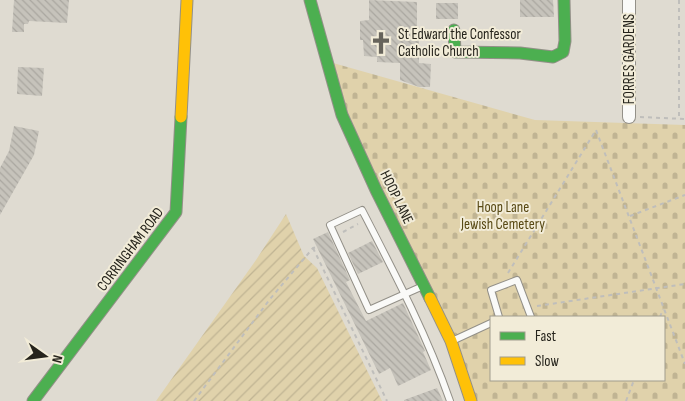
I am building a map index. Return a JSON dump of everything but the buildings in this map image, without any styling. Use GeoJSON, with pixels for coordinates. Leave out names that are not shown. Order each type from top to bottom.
{"type":"FeatureCollection","features":[{"type":"Feature","properties":{"kind":"street","name":"CORRINGHAM ROAD"},"geometry":{"type":"LineString","coordinates":[[33,401],[176,212],[187,0]]}},
{"type":"Feature","properties":{"kind":"street","name":"HOOP LANE"},"geometry":{"type":"LineString","coordinates":[[310,0],[342,115],[376,190],[451,341],[471,401]]}},
{"type":"Feature","properties":{"kind":"street"},"geometry":{"type":"LineString","coordinates":[[454,30],[455,52],[520,53],[553,57],[563,52],[564,0]]}},
{"type":"Feature","properties":{"kind":"street","name":"FORRES GARDENS"},"geometry":{"type":"LineString","coordinates":[[629,0],[629,117]]}},
{"type":"Feature","properties":{"kind":"lane"},"geometry":{"type":"LineString","coordinates":[[424,285],[404,294],[370,310],[330,225],[362,210],[404,294],[441,376],[450,401]]}},
{"type":"Feature","properties":{"kind":"lane"},"geometry":{"type":"LineString","coordinates":[[499,316],[491,290],[517,280],[531,316]]}},
{"type":"Feature","properties":{"kind":"lane"},"geometry":{"type":"LineString","coordinates":[[451,341],[490,323]]}},
{"type":"Feature","properties":{"kind":"path"},"geometry":{"type":"LineString","coordinates":[[679,0],[679,119]]}},
{"type":"Feature","properties":{"kind":"path"},"geometry":{"type":"LineString","coordinates":[[629,117],[685,119]]}},
{"type":"Feature","properties":{"kind":"path"},"geometry":{"type":"LineString","coordinates":[[499,287],[596,130],[685,364]]}},
{"type":"Feature","properties":{"kind":"path"},"geometry":{"type":"LineString","coordinates":[[630,216],[685,195]]}},
{"type":"Feature","properties":{"kind":"path"},"geometry":{"type":"LineString","coordinates":[[194,401],[270,299],[314,248],[317,247]]}},
{"type":"Feature","properties":{"kind":"path"},"geometry":{"type":"LineString","coordinates":[[314,248],[387,401]]}},
{"type":"Feature","properties":{"kind":"path"},"geometry":{"type":"LineString","coordinates":[[527,308],[685,284]]}},
{"type":"Feature","properties":{"kind":"path"},"geometry":{"type":"LineString","coordinates":[[660,316],[663,309]]}},
{"type":"Feature","properties":{"kind":"path"},"geometry":{"type":"LineString","coordinates":[[626,401],[634,381]]}},
{"type":"Feature","properties":{"kind":"green space","name":"Hoop Lane Jewish Cemetery"},"geometry":{"type":"Polygon","coordinates":[[[326,61],[535,120],[685,125],[685,401],[471,401],[326,61]]]}},
{"type":"Feature","properties":{"kind":"green space"},"geometry":{"type":"Polygon","coordinates":[[[286,214],[304,256],[317,268],[382,401],[156,401],[256,260],[286,214]]]}},
{"type":"Feature","properties":{"kind":"traffic: fast"},"geometry":{"type":"LineString","coordinates":[[310,0],[342,115],[376,190],[430,298]]}},
{"type":"Feature","properties":{"kind":"traffic: fast"},"geometry":{"type":"LineString","coordinates":[[454,30],[455,52],[520,53],[553,57],[563,52],[565,41],[564,0]]}},
{"type":"Feature","properties":{"kind":"traffic: fast"},"geometry":{"type":"LineString","coordinates":[[33,401],[176,212],[181,117]]}},
{"type":"Feature","properties":{"kind":"traffic: slow"},"geometry":{"type":"LineString","coordinates":[[181,117],[187,0]]}},
{"type":"Feature","properties":{"kind":"traffic: slow"},"geometry":{"type":"LineString","coordinates":[[430,298],[451,341],[471,401]]}},
{"type":"Feature","properties":{"kind":"place","name":"St Edward the Confessor Catholic Church"},"geometry":{"type":"Point","coordinates":[381,43]}}]}
